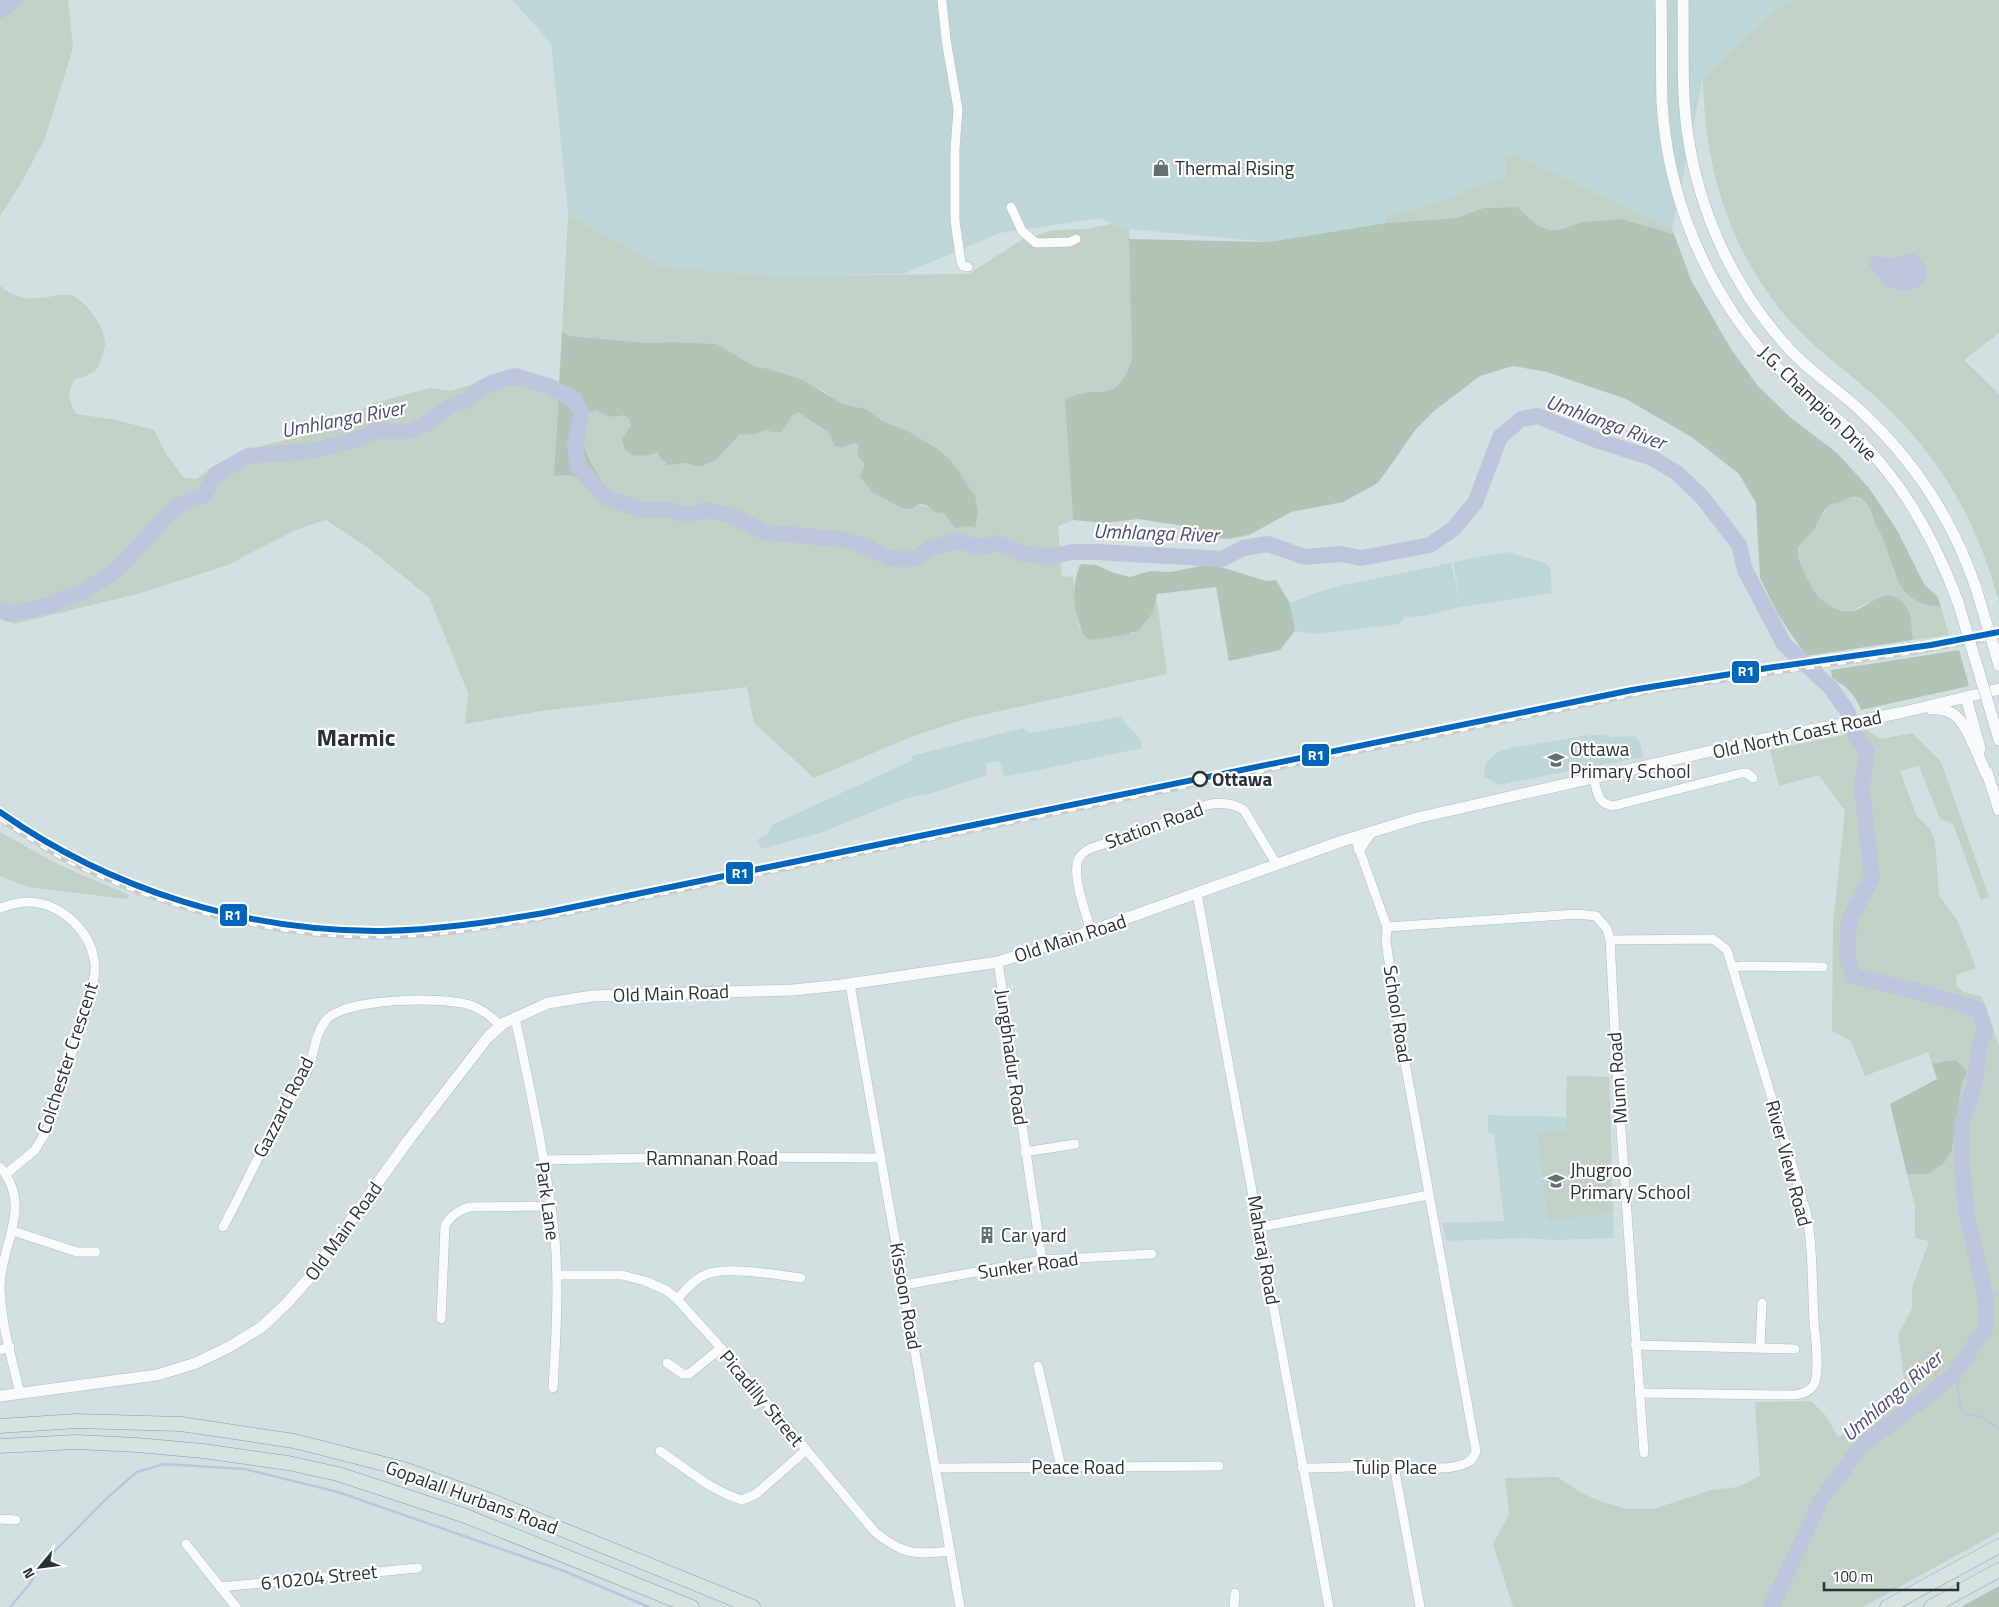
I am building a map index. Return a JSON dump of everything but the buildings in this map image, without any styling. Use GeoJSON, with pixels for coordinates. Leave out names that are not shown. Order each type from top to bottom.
{"type":"FeatureCollection","features":[{"type":"Feature","properties":{"kind":"main road","name":"Gopalall Hurbans Road"},"geometry":{"type":"LineString","coordinates":[[0,1426],[76,1421],[182,1424],[294,1441],[404,1469],[487,1499],[753,1607]]}},
{"type":"Feature","properties":{"kind":"main road","name":"Gopalall Hurbans Road"},"geometry":{"type":"LineString","coordinates":[[0,1446],[76,1442],[204,1450],[288,1463],[338,1474],[463,1515],[692,1607]]}},
{"type":"Feature","properties":{"kind":"main road"},"geometry":{"type":"LineString","coordinates":[[1887,1607],[1999,1546]]}},
{"type":"Feature","properties":{"kind":"main road"},"geometry":{"type":"LineString","coordinates":[[1931,1607],[1999,1570]]}},
{"type":"Feature","properties":{"kind":"street"},"geometry":{"type":"LineString","coordinates":[[942,0],[946,40],[958,109],[955,149],[955,221],[960,262],[963,266],[968,267]]}},
{"type":"Feature","properties":{"kind":"street","name":"J.G. Champion Drive"},"geometry":{"type":"LineString","coordinates":[[1661,0],[1662,103],[1669,158],[1683,211],[1702,258],[1728,306],[1766,356],[1798,387],[1866,446],[1902,490],[1936,547],[1958,602],[1999,740]]}},
{"type":"Feature","properties":{"kind":"street","name":"J.G. Champion Drive"},"geometry":{"type":"LineString","coordinates":[[1683,0],[1685,105],[1688,134],[1703,203],[1722,250],[1752,302],[1770,327],[1792,352],[1862,412],[1898,448],[1914,468],[1943,514],[1960,547],[1975,585],[1999,665]]}},
{"type":"Feature","properties":{"kind":"street"},"geometry":{"type":"LineString","coordinates":[[1011,207],[1022,231],[1036,243],[1070,242],[1076,239]]}},
{"type":"Feature","properties":{"kind":"street","name":"Old North Coast Road"},"geometry":{"type":"LineString","coordinates":[[1478,803],[1731,747],[1904,712],[1999,689]]}},
{"type":"Feature","properties":{"kind":"street"},"geometry":{"type":"LineString","coordinates":[[1966,697],[1999,810]]}},
{"type":"Feature","properties":{"kind":"street"},"geometry":{"type":"LineString","coordinates":[[1904,712],[1937,708],[1954,714],[1964,727],[1989,779]]}},
{"type":"Feature","properties":{"kind":"street"},"geometry":{"type":"LineString","coordinates":[[1594,778],[1597,794],[1600,799],[1612,806],[1747,773],[1753,778]]}},
{"type":"Feature","properties":{"kind":"street","name":"Old Main Road"},"geometry":{"type":"LineString","coordinates":[[0,1396],[157,1375],[196,1363],[231,1346],[263,1326],[310,1277],[410,1138],[488,1037],[515,1017],[548,1003],[592,996],[794,990],[850,984],[998,962],[1370,832],[1478,803]]}},
{"type":"Feature","properties":{"kind":"street","name":"Station Road"},"geometry":{"type":"LineString","coordinates":[[1091,931],[1076,875],[1081,855],[1089,849],[1156,826],[1190,809],[1203,805],[1217,804],[1237,806],[1244,810],[1277,865]]}},
{"type":"Feature","properties":{"kind":"street"},"geometry":{"type":"LineString","coordinates":[[1359,849],[1370,832]]}},
{"type":"Feature","properties":{"kind":"street","name":"School Road"},"geometry":{"type":"LineString","coordinates":[[1355,837],[1387,927],[1386,942],[1401,1036],[1475,1446]]}},
{"type":"Feature","properties":{"kind":"street","name":"Maharaj Road"},"geometry":{"type":"LineString","coordinates":[[1197,894],[1329,1607]]}},
{"type":"Feature","properties":{"kind":"street","name":"Colchester Crescent"},"geometry":{"type":"LineString","coordinates":[[0,908],[18,902],[30,902],[48,905],[67,916],[84,934],[92,951],[95,968],[92,990],[48,1128],[35,1150],[3,1170]]}},
{"type":"Feature","properties":{"kind":"street","name":"Munn Road"},"geometry":{"type":"LineString","coordinates":[[1387,927],[1590,914],[1602,921],[1607,929],[1610,940],[1644,1453]]}},
{"type":"Feature","properties":{"kind":"street","name":"River View Road"},"geometry":{"type":"LineString","coordinates":[[1610,940],[1714,939],[1727,950],[1734,967],[1807,1218],[1816,1351],[1815,1382],[1812,1388],[1803,1394],[1639,1393]]}},
{"type":"Feature","properties":{"kind":"street","name":"Jungbhadur Road"},"geometry":{"type":"LineString","coordinates":[[998,962],[1042,1260]]}},
{"type":"Feature","properties":{"kind":"street"},"geometry":{"type":"LineString","coordinates":[[1734,967],[1823,967]]}},
{"type":"Feature","properties":{"kind":"street","name":"Kissoon Road"},"geometry":{"type":"LineString","coordinates":[[850,984],[937,1468],[960,1607]]}},
{"type":"Feature","properties":{"kind":"street","name":"Gazzard Road"},"geometry":{"type":"LineString","coordinates":[[223,1227],[309,1065],[313,1044],[327,1019],[337,1013],[356,1007],[388,1001],[449,1000],[481,1009],[501,1026]]}},
{"type":"Feature","properties":{"kind":"street","name":"Park Lane"},"geometry":{"type":"LineString","coordinates":[[515,1017],[550,1206],[557,1275],[553,1388]]}},
{"type":"Feature","properties":{"kind":"street","name":"Jungbhadur Road"},"geometry":{"type":"LineString","coordinates":[[1025,1152],[1075,1144]]}},
{"type":"Feature","properties":{"kind":"street","name":"Ramnanan Road"},"geometry":{"type":"LineString","coordinates":[[543,1160],[707,1157],[881,1158]]}},
{"type":"Feature","properties":{"kind":"street"},"geometry":{"type":"LineString","coordinates":[[3,1170],[14,1192],[14,1231],[6,1255],[0,1285],[1,1308],[20,1394]]}},
{"type":"Feature","properties":{"kind":"street"},"geometry":{"type":"LineString","coordinates":[[1260,1227],[1429,1195]]}},
{"type":"Feature","properties":{"kind":"street"},"geometry":{"type":"LineString","coordinates":[[441,1319],[444,1233],[445,1226],[450,1218],[457,1212],[469,1207],[550,1206]]}},
{"type":"Feature","properties":{"kind":"street"},"geometry":{"type":"LineString","coordinates":[[14,1231],[77,1252],[96,1252]]}},
{"type":"Feature","properties":{"kind":"street","name":"Sunker Road"},"geometry":{"type":"LineString","coordinates":[[904,1285],[1042,1260],[1152,1254]]}},
{"type":"Feature","properties":{"kind":"street"},"geometry":{"type":"LineString","coordinates":[[677,1299],[701,1277],[716,1272],[759,1272],[801,1278]]}},
{"type":"Feature","properties":{"kind":"street","name":"Picadilly Street"},"geometry":{"type":"LineString","coordinates":[[557,1275],[622,1275],[645,1281],[666,1290],[677,1299],[721,1348],[875,1532],[890,1544],[905,1551],[919,1554],[950,1551]]}},
{"type":"Feature","properties":{"kind":"street"},"geometry":{"type":"LineString","coordinates":[[1760,1348],[1762,1302]]}},
{"type":"Feature","properties":{"kind":"street"},"geometry":{"type":"LineString","coordinates":[[1636,1345],[1795,1349]]}},
{"type":"Feature","properties":{"kind":"street"},"geometry":{"type":"LineString","coordinates":[[0,1350],[10,1347]]}},
{"type":"Feature","properties":{"kind":"street"},"geometry":{"type":"LineString","coordinates":[[667,1363],[682,1374],[689,1374],[721,1348]]}},
{"type":"Feature","properties":{"kind":"street"},"geometry":{"type":"LineString","coordinates":[[1038,1366],[1061,1467]]}},
{"type":"Feature","properties":{"kind":"street","name":"Tulip Place"},"geometry":{"type":"LineString","coordinates":[[1302,1468],[1394,1466],[1439,1468],[1465,1464],[1475,1455],[1475,1446]]}},
{"type":"Feature","properties":{"kind":"street"},"geometry":{"type":"LineString","coordinates":[[660,1451],[714,1488],[730,1497],[742,1500],[756,1494],[806,1450]]}},
{"type":"Feature","properties":{"kind":"street","name":"Peace Road"},"geometry":{"type":"LineString","coordinates":[[937,1468],[1219,1466]]}},
{"type":"Feature","properties":{"kind":"street"},"geometry":{"type":"LineString","coordinates":[[1394,1466],[1420,1607]]}},
{"type":"Feature","properties":{"kind":"street"},"geometry":{"type":"LineString","coordinates":[[0,1519],[16,1520]]}},
{"type":"Feature","properties":{"kind":"street"},"geometry":{"type":"LineString","coordinates":[[186,1544],[236,1607]]}},
{"type":"Feature","properties":{"kind":"street","name":"610204 Street"},"geometry":{"type":"LineString","coordinates":[[220,1587],[418,1568]]}},
{"type":"Feature","properties":{"kind":"street"},"geometry":{"type":"LineString","coordinates":[[1234,1607],[1235,1593]]}},
{"type":"Feature","properties":{"kind":"shaded area"},"geometry":{"type":"Polygon","coordinates":[[[512,0],[1796,0],[1777,8],[1703,78],[1672,229],[1516,155],[1507,155],[1506,178],[1478,184],[1449,199],[1386,217],[1386,223],[1269,242],[1129,229],[1111,224],[1101,218],[1000,233],[903,274],[776,276],[663,267],[568,215],[551,43],[512,0]]]}},
{"type":"Feature","properties":{"kind":"shaded area"},"geometry":{"type":"Polygon","coordinates":[[[1914,253],[1927,270],[1925,280],[1916,288],[1901,290],[1886,287],[1869,265],[1872,258],[1878,256],[1893,258],[1914,253]]]}},
{"type":"Feature","properties":{"kind":"shaded area"},"geometry":{"type":"Polygon","coordinates":[[[1508,552],[1545,563],[1550,567],[1552,593],[1461,607],[1423,616],[1404,617],[1400,624],[1313,634],[1295,631],[1290,603],[1316,593],[1344,585],[1451,563],[1460,600],[1453,562],[1508,552]]]}},
{"type":"Feature","properties":{"kind":"shaded area"},"geometry":{"type":"Polygon","coordinates":[[[1120,717],[1140,738],[1142,748],[1004,777],[1000,761],[986,764],[987,775],[932,793],[904,799],[823,832],[761,849],[758,839],[767,835],[772,825],[913,760],[911,756],[1023,728],[1030,733],[1120,717]]]}},
{"type":"Feature","properties":{"kind":"shaded area","name":"Ottawa Primary School"},"geometry":{"type":"Polygon","coordinates":[[[1591,735],[1611,737],[1635,736],[1640,742],[1643,757],[1498,785],[1484,776],[1486,762],[1498,752],[1510,748],[1591,735]]]}},
{"type":"Feature","properties":{"kind":"shaded area","name":"Jhugroo Primary School"},"geometry":{"type":"Polygon","coordinates":[[[1567,1076],[1609,1077],[1614,1238],[1553,1240],[1525,1238],[1446,1241],[1442,1223],[1504,1221],[1494,1134],[1488,1133],[1488,1115],[1566,1117],[1567,1076]]]}},
{"type":"Feature","properties":{"kind":"green space"},"geometry":{"type":"Polygon","coordinates":[[[0,0],[68,0],[73,48],[45,138],[24,178],[0,216],[0,0]]]}},
{"type":"Feature","properties":{"kind":"green space"},"geometry":{"type":"Polygon","coordinates":[[[1796,0],[1999,0],[1999,333],[1964,360],[1999,394],[1999,603],[1980,545],[1968,518],[1938,467],[1900,421],[1878,399],[1829,358],[1783,313],[1747,260],[1723,203],[1708,142],[1703,78],[1777,8],[1796,0]],[[1914,253],[1893,258],[1878,256],[1875,272],[1879,279],[1927,269],[1914,253]]]}},
{"type":"Feature","properties":{"kind":"green space"},"geometry":{"type":"Polygon","coordinates":[[[1506,155],[1516,155],[1672,229],[1674,234],[1621,219],[1581,222],[1563,229],[1549,230],[1537,225],[1517,207],[1485,208],[1455,218],[1386,223],[1385,217],[1449,199],[1478,184],[1506,178],[1506,155]]]}},
{"type":"Feature","properties":{"kind":"green space"},"geometry":{"type":"Polygon","coordinates":[[[1517,207],[1537,225],[1549,230],[1563,229],[1581,222],[1621,219],[1674,234],[1691,280],[1731,349],[1758,386],[1790,417],[1837,453],[1869,488],[1897,530],[1924,584],[1938,597],[1941,607],[1915,600],[1907,594],[1896,576],[1883,539],[1868,507],[1864,501],[1857,497],[1829,506],[1812,532],[1799,546],[1799,558],[1818,597],[1835,608],[1849,611],[1880,598],[1892,596],[1902,602],[1910,614],[1913,640],[1806,656],[1779,616],[1760,578],[1756,503],[1739,474],[1693,438],[1626,399],[1547,372],[1513,366],[1480,376],[1434,411],[1416,429],[1378,483],[1343,502],[1291,512],[1249,535],[1228,539],[1215,538],[1184,526],[1138,519],[1105,523],[1073,520],[1065,400],[1077,395],[1113,389],[1120,384],[1132,359],[1129,239],[1269,242],[1386,223],[1455,218],[1484,208],[1517,207]]]}},
{"type":"Feature","properties":{"kind":"green space"},"geometry":{"type":"Polygon","coordinates":[[[568,215],[663,267],[776,276],[969,274],[1023,239],[1054,230],[1086,229],[1111,224],[1129,229],[1132,359],[1127,374],[1122,383],[1111,391],[1101,391],[1065,401],[1073,520],[1058,526],[1062,576],[1073,577],[1079,626],[1093,640],[1133,633],[1156,602],[1156,594],[1167,674],[968,718],[911,737],[814,778],[754,723],[747,687],[541,711],[465,724],[468,693],[429,597],[367,547],[326,520],[295,530],[228,565],[141,593],[14,624],[0,618],[0,286],[20,297],[26,298],[58,295],[73,296],[89,309],[98,322],[104,335],[105,343],[100,364],[95,371],[75,379],[72,384],[70,393],[71,404],[76,414],[117,420],[154,430],[167,455],[184,478],[197,479],[208,470],[264,445],[331,430],[371,404],[430,388],[451,391],[504,375],[526,375],[559,381],[554,476],[570,475],[604,483],[589,457],[583,432],[589,412],[596,410],[609,416],[624,415],[629,419],[631,426],[660,452],[699,467],[715,461],[740,434],[753,435],[765,430],[782,432],[792,415],[798,411],[828,432],[835,446],[841,448],[854,443],[859,447],[911,509],[925,506],[944,513],[955,528],[969,525],[909,432],[882,421],[866,409],[843,404],[820,389],[769,369],[755,368],[717,344],[647,343],[570,336],[562,331],[568,215]]]}},
{"type":"Feature","properties":{"kind":"green space"},"geometry":{"type":"Polygon","coordinates":[[[562,331],[570,336],[647,343],[717,344],[755,367],[769,369],[803,380],[843,404],[866,409],[882,421],[909,432],[939,450],[952,462],[975,496],[978,512],[975,528],[969,526],[955,528],[944,513],[935,512],[926,505],[920,504],[911,509],[904,509],[872,492],[860,476],[865,464],[857,455],[859,446],[854,443],[841,448],[835,446],[828,432],[798,412],[792,415],[782,432],[765,430],[753,435],[740,434],[715,461],[699,467],[686,463],[668,465],[659,456],[659,452],[641,456],[630,454],[626,451],[622,438],[631,426],[629,419],[624,415],[609,416],[596,410],[589,412],[583,432],[589,458],[604,484],[570,475],[554,476],[562,331]]]}},
{"type":"Feature","properties":{"kind":"green space"},"geometry":{"type":"Polygon","coordinates":[[[1857,497],[1866,503],[1875,525],[1884,540],[1895,577],[1930,606],[1941,607],[1949,635],[1913,640],[1910,631],[1909,614],[1881,597],[1851,611],[1839,609],[1818,597],[1806,579],[1798,553],[1802,540],[1812,532],[1816,523],[1829,506],[1848,498],[1857,497]]]}},
{"type":"Feature","properties":{"kind":"green space"},"geometry":{"type":"Polygon","coordinates":[[[1080,565],[1096,565],[1114,573],[1130,577],[1150,571],[1171,572],[1205,565],[1221,567],[1266,581],[1276,580],[1290,603],[1295,631],[1280,650],[1229,661],[1216,587],[1157,594],[1153,612],[1139,630],[1125,635],[1093,640],[1086,638],[1076,612],[1074,593],[1077,574],[1080,565]]]}},
{"type":"Feature","properties":{"kind":"green space"},"geometry":{"type":"Polygon","coordinates":[[[1959,650],[1969,686],[1861,710],[1850,691],[1832,678],[1831,670],[1959,650]]]}},
{"type":"Feature","properties":{"kind":"green space"},"geometry":{"type":"Polygon","coordinates":[[[1867,730],[1881,739],[1912,733],[1941,762],[1989,897],[1981,900],[1953,824],[1940,819],[1919,766],[1900,771],[1917,817],[1930,828],[1935,842],[1939,895],[1958,922],[1976,968],[1957,975],[1956,986],[1964,992],[1982,997],[1999,1046],[1999,1532],[1863,1607],[1513,1607],[1493,1544],[1509,1514],[1505,1478],[1557,1477],[1584,1494],[1602,1502],[1627,1509],[1653,1509],[1711,1490],[1738,1487],[1760,1476],[1755,1402],[1811,1401],[1826,1416],[1838,1437],[1873,1421],[1905,1386],[1898,1334],[1912,1309],[1912,1288],[1929,1241],[1915,1238],[1915,1207],[1907,1174],[1928,1174],[1944,1163],[1952,1150],[1962,1083],[1967,1071],[1939,1061],[1932,1063],[1928,1052],[1865,1076],[1851,1041],[1832,1031],[1833,923],[1845,811],[1819,775],[1779,786],[1770,750],[1867,730]]]}},
{"type":"Feature","properties":{"kind":"green space"},"geometry":{"type":"Polygon","coordinates":[[[0,832],[59,865],[129,895],[127,899],[28,887],[0,876],[0,832]]]}},
{"type":"Feature","properties":{"kind":"green space"},"geometry":{"type":"Polygon","coordinates":[[[1956,1060],[1967,1071],[1962,1083],[1952,1150],[1944,1163],[1928,1174],[1907,1174],[1890,1104],[1937,1079],[1932,1063],[1956,1060]]]}},
{"type":"Feature","properties":{"kind":"green space"},"geometry":{"type":"Polygon","coordinates":[[[1567,1076],[1609,1077],[1613,1213],[1548,1220],[1537,1132],[1566,1131],[1567,1076]]]}},
{"type":"Feature","properties":{"kind":"green space"},"geometry":{"type":"Polygon","coordinates":[[[1999,1586],[1999,1607],[1961,1607],[1999,1586]]]}},
{"type":"Feature","properties":{"kind":"waterway","name":"Umhlanga River"},"geometry":{"type":"LineString","coordinates":[[0,11],[14,0]]}},
{"type":"Feature","properties":{"kind":"waterway","name":"Umhlanga River"},"geometry":{"type":"LineString","coordinates":[[0,610],[9,614],[49,605],[84,591],[117,570],[175,507],[204,495],[216,474],[248,456],[310,451],[352,441],[375,431],[411,431],[429,422],[452,405],[466,401],[480,389],[494,382],[515,376],[548,386],[574,399],[581,413],[575,445],[578,466],[606,498],[640,509],[671,510],[687,516],[705,510],[730,515],[765,532],[847,540],[890,559],[915,559],[929,549],[959,540],[977,548],[997,543],[1024,554],[1049,557],[1072,552],[1096,552],[1222,559],[1243,548],[1268,544],[1305,557],[1341,554],[1361,558],[1430,545],[1453,529],[1475,503],[1500,437],[1521,419],[1538,416],[1599,441],[1652,458],[1677,473],[1703,498],[1739,545],[1745,570],[1784,644],[1831,688],[1847,711],[1855,735],[1867,752],[1862,788],[1872,878],[1849,921],[1847,959],[1854,976],[1978,1009],[1985,1030],[1979,1048],[1975,1082],[1962,1123],[1962,1160],[1966,1211],[1985,1294],[1986,1327],[1956,1372],[1937,1389],[1863,1444],[1821,1500],[1771,1607]]}},
{"type":"Feature","properties":{"kind":"waterway"},"geometry":{"type":"LineString","coordinates":[[1985,1294],[1999,1295]]}},
{"type":"Feature","properties":{"kind":"waterway"},"geometry":{"type":"LineString","coordinates":[[1956,1372],[1960,1407],[1967,1414],[1982,1417],[1999,1429]]}},
{"type":"Feature","properties":{"kind":"waterway"},"geometry":{"type":"LineString","coordinates":[[10,1607],[29,1585],[41,1565],[108,1497],[137,1472],[164,1464],[245,1469],[338,1492],[564,1571],[649,1607]]}},
{"type":"Feature","properties":{"kind":"railway"},"geometry":{"type":"LineString","coordinates":[[0,820],[74,865],[114,883],[197,912],[283,930],[327,935],[371,937],[433,935],[488,928],[561,915],[1659,690],[1912,653],[1999,637]]}},
{"type":"Feature","properties":{"kind":"transit line","name":"R1"},"geometry":{"type":"LineString","coordinates":[[0,812],[43,840],[87,864],[134,884],[182,901],[231,914],[281,924],[331,929],[382,931],[443,927],[544,913],[1632,690],[1774,667],[1931,645],[1999,632]]}},
{"type":"Feature","properties":{"kind":"place","name":"Thermal Rising"},"geometry":{"type":"Point","coordinates":[1161,168]}},
{"type":"Feature","properties":{"kind":"place","name":"Ottawa Primary School"},"geometry":{"type":"Point","coordinates":[1556,760]}},
{"type":"Feature","properties":{"kind":"place","name":"Ottawa"},"geometry":{"type":"Point","coordinates":[1200,779]}},
{"type":"Feature","properties":{"kind":"place","name":"Jhugroo Primary School"},"geometry":{"type":"Point","coordinates":[1556,1181]}},
{"type":"Feature","properties":{"kind":"place","name":"Car yard"},"geometry":{"type":"Point","coordinates":[987,1235]}},
{"type":"Feature","properties":{"kind":"district","name":"Marmic"},"geometry":{"type":"Point","coordinates":[356,738]}}]}
